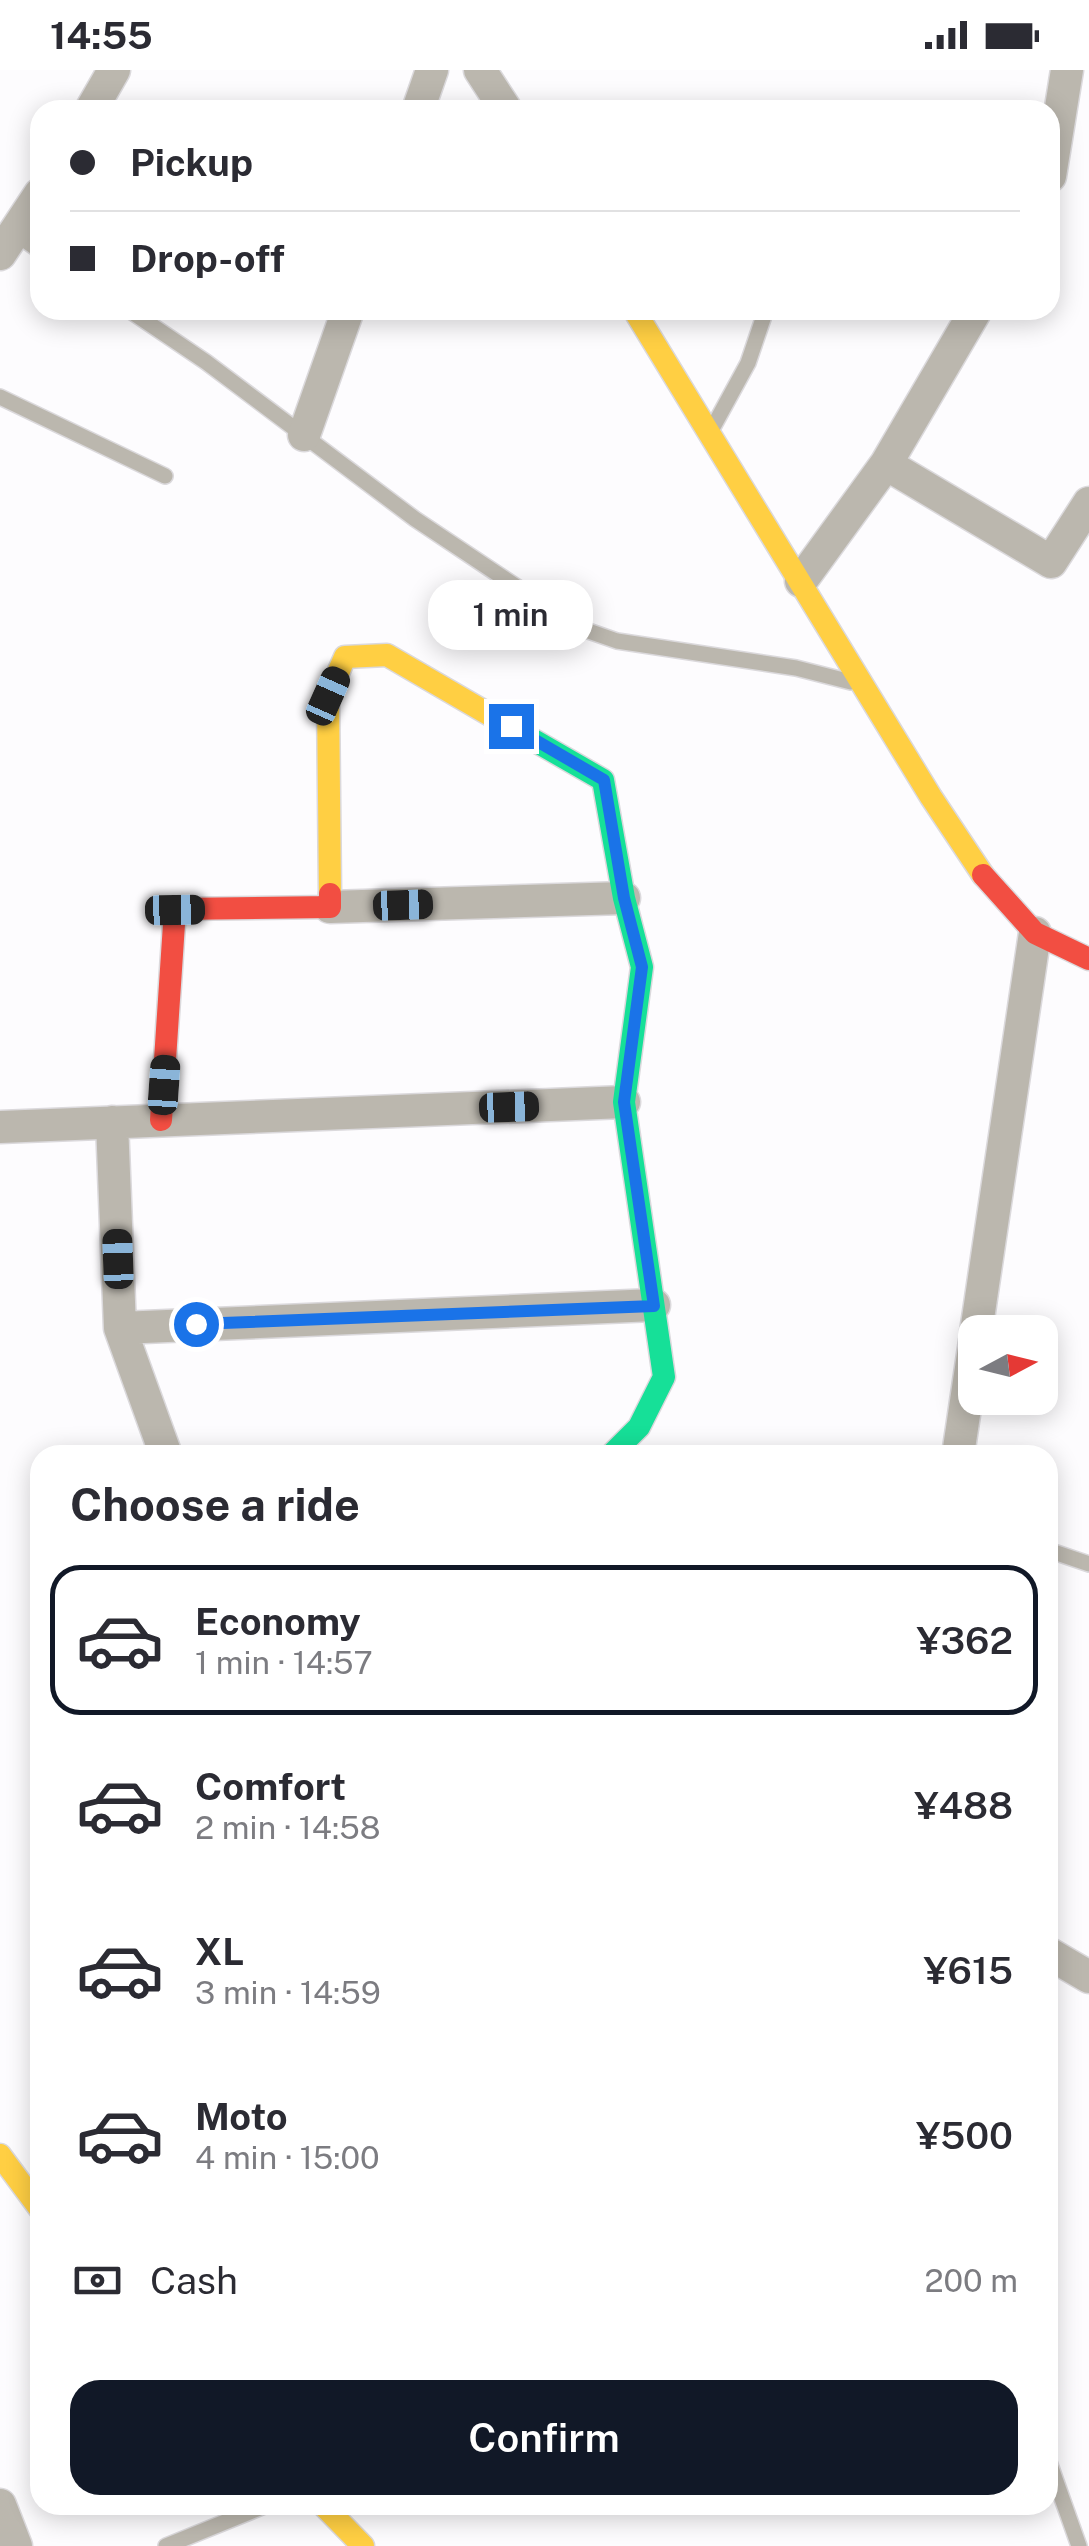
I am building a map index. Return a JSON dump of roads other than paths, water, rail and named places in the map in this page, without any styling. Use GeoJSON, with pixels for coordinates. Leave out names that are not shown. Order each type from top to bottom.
{"type":"FeatureCollection","features":[{"type":"Feature","properties":{"kind":"street"},"geometry":{"type":"LineString","coordinates":[[97,100],[114,70]]}},
{"type":"Feature","properties":{"kind":"street"},"geometry":{"type":"LineString","coordinates":[[422,100],[432,70]]}},
{"type":"Feature","properties":{"kind":"street"},"geometry":{"type":"LineString","coordinates":[[480,70],[500,100]]}},
{"type":"Feature","properties":{"kind":"street"},"geometry":{"type":"LineString","coordinates":[[1060,114],[1067,70]]}},
{"type":"Feature","properties":{"kind":"street"},"geometry":{"type":"LineString","coordinates":[[18,246],[30,218]]}},
{"type":"Feature","properties":{"kind":"street"},"geometry":{"type":"LineString","coordinates":[[304,435],[344,320]]}},
{"type":"Feature","properties":{"kind":"street"},"geometry":{"type":"LineString","coordinates":[[640,320],[984,877],[1034,933],[1089,959]]}},
{"type":"Feature","properties":{"kind":"street"},"geometry":{"type":"LineString","coordinates":[[801,582],[886,464],[970,320]]}},
{"type":"Feature","properties":{"kind":"street"},"geometry":{"type":"LineString","coordinates":[[886,464],[1051,562],[1089,503]]}},
{"type":"Feature","properties":{"kind":"street"},"geometry":{"type":"LineString","coordinates":[[330,908],[328,696],[345,657],[387,655],[604,780],[624,898],[642,967],[624,1102],[664,1377],[639,1426],[621,1445]]}},
{"type":"Feature","properties":{"kind":"street"},"geometry":{"type":"LineString","coordinates":[[161,1120],[175,910],[624,898]]}},
{"type":"Feature","properties":{"kind":"street"},"geometry":{"type":"LineString","coordinates":[[978,1315],[1034,933]]}},
{"type":"Feature","properties":{"kind":"street"},"geometry":{"type":"LineString","coordinates":[[0,1127],[624,1102]]}},
{"type":"Feature","properties":{"kind":"street"},"geometry":{"type":"LineString","coordinates":[[112,1122],[120,1328],[162,1445]]}},
{"type":"Feature","properties":{"kind":"street"},"geometry":{"type":"LineString","coordinates":[[120,1328],[654,1306]]}},
{"type":"Feature","properties":{"kind":"street"},"geometry":{"type":"LineString","coordinates":[[959,1445],[964,1415]]}},
{"type":"Feature","properties":{"kind":"street"},"geometry":{"type":"LineString","coordinates":[[1058,1958],[1089,1977]]}},
{"type":"Feature","properties":{"kind":"street"},"geometry":{"type":"LineString","coordinates":[[3,2168],[30,2198]]}},
{"type":"Feature","properties":{"kind":"street"},"geometry":{"type":"LineString","coordinates":[[1,2509],[16,2546]]}},
{"type":"Feature","properties":{"kind":"street"},"geometry":{"type":"LineString","coordinates":[[333,2515],[364,2546]]}},
{"type":"Feature","properties":{"kind":"lane"},"geometry":{"type":"LineString","coordinates":[[144,320],[415,518],[577,628],[616,641],[796,668],[864,686]]}},
{"type":"Feature","properties":{"kind":"lane"},"geometry":{"type":"LineString","coordinates":[[710,433],[748,363],[763,320]]}},
{"type":"Feature","properties":{"kind":"lane"},"geometry":{"type":"LineString","coordinates":[[0,397],[165,476]]}},
{"type":"Feature","properties":{"kind":"lane"},"geometry":{"type":"LineString","coordinates":[[1058,1553],[1089,1564]]}},
{"type":"Feature","properties":{"kind":"lane"},"geometry":{"type":"LineString","coordinates":[[1058,2488],[1079,2546]]}},
{"type":"Feature","properties":{"kind":"lane"},"geometry":{"type":"LineString","coordinates":[[166,2546],[242,2515]]}}]}
